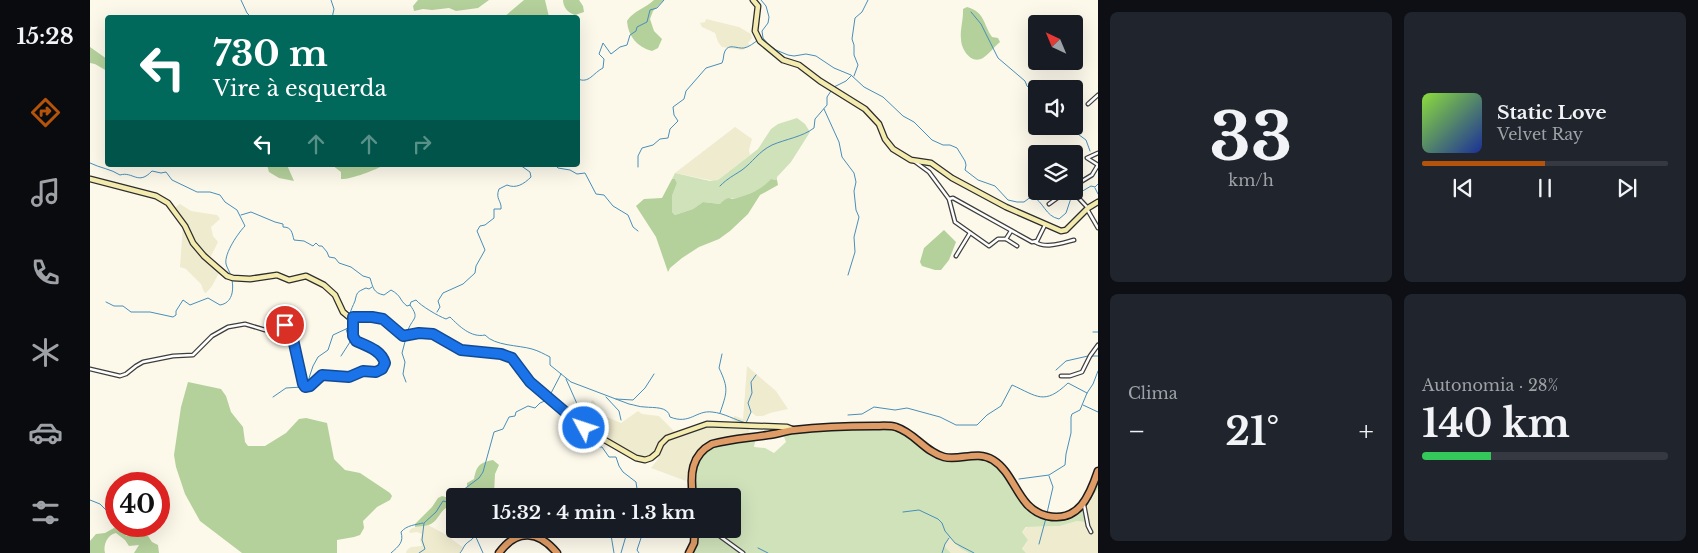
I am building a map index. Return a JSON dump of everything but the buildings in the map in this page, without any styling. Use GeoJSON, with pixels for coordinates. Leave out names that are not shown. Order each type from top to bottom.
{"type":"FeatureCollection","features":[{"type":"Feature","properties":{"kind":"highway"},"geometry":{"type":"LineString","coordinates":[[692,488],[693,466],[699,455],[708,446],[716,443],[793,430],[864,426],[897,427],[940,456],[956,458],[973,455],[990,458],[1002,469],[1019,495],[1030,507],[1048,516],[1067,514],[1084,504],[1093,488],[1098,471]]}},
{"type":"Feature","properties":{"kind":"highway"},"geometry":{"type":"LineString","coordinates":[[499,553],[512,539],[524,535],[545,540],[558,553]]}},
{"type":"Feature","properties":{"kind":"highway"},"geometry":{"type":"LineString","coordinates":[[689,553],[694,538]]}},
{"type":"Feature","properties":{"kind":"street"},"geometry":{"type":"LineString","coordinates":[[753,0],[758,6],[755,31],[760,41],[783,60],[799,65],[865,110],[879,124],[885,139],[893,148],[929,172],[949,199],[956,222],[989,246],[998,239],[1006,239],[1017,246]]}},
{"type":"Feature","properties":{"kind":"street"},"geometry":{"type":"LineString","coordinates":[[1088,104],[1098,95]]}},
{"type":"Feature","properties":{"kind":"street"},"geometry":{"type":"LineString","coordinates":[[1095,98],[1098,101]]}},
{"type":"Feature","properties":{"kind":"street"},"geometry":{"type":"LineString","coordinates":[[1083,180],[1092,175],[1098,165],[1087,158],[1098,153]]}},
{"type":"Feature","properties":{"kind":"street"},"geometry":{"type":"LineString","coordinates":[[911,160],[931,163],[955,180],[1010,209],[1061,231],[1066,230],[1098,202]]}},
{"type":"Feature","properties":{"kind":"street"},"geometry":{"type":"LineString","coordinates":[[90,178],[156,196],[164,200],[183,223],[197,248],[227,276],[250,278],[276,275],[292,280],[306,276],[335,295],[344,312],[349,317],[383,319],[403,336],[419,333],[433,334],[461,350],[501,354],[512,358],[530,382],[575,421],[636,458],[645,460],[651,458],[658,453],[661,444],[667,438],[707,424],[787,427],[793,430]]}},
{"type":"Feature","properties":{"kind":"street"},"geometry":{"type":"LineString","coordinates":[[949,199],[953,198],[1040,245],[1047,246],[1074,240]]}},
{"type":"Feature","properties":{"kind":"street"},"geometry":{"type":"LineString","coordinates":[[1049,204],[1055,200]]}},
{"type":"Feature","properties":{"kind":"street"},"geometry":{"type":"LineString","coordinates":[[1080,200],[1088,209],[1098,228]]}},
{"type":"Feature","properties":{"kind":"street"},"geometry":{"type":"LineString","coordinates":[[1036,242],[1045,225]]}},
{"type":"Feature","properties":{"kind":"street"},"geometry":{"type":"LineString","coordinates":[[1006,239],[1011,231]]}},
{"type":"Feature","properties":{"kind":"street"},"geometry":{"type":"LineString","coordinates":[[956,256],[970,233]]}},
{"type":"Feature","properties":{"kind":"street"},"geometry":{"type":"LineString","coordinates":[[90,369],[120,376],[143,362],[173,356],[190,356],[196,354],[217,333],[228,327],[245,324],[265,330],[285,325],[289,327],[305,387],[310,386],[322,375],[349,377],[363,371],[373,373],[380,371],[385,366],[385,361],[372,348],[355,340],[353,336],[353,317]]}},
{"type":"Feature","properties":{"kind":"street"},"geometry":{"type":"LineString","coordinates":[[1061,376],[1070,376],[1082,372],[1098,345]]}},
{"type":"Feature","properties":{"kind":"street"},"geometry":{"type":"LineString","coordinates":[[1084,504],[1091,532]]}},
{"type":"Feature","properties":{"kind":"street"},"geometry":{"type":"LineString","coordinates":[[722,538],[743,553]]}},
{"type":"Feature","properties":{"kind":"shaded area"},"geometry":{"type":"Polygon","coordinates":[[[706,19],[739,27],[751,34],[752,38],[748,43],[750,46],[742,50],[722,47],[715,33],[702,27],[700,23],[705,22],[706,19]]]}},
{"type":"Feature","properties":{"kind":"shaded area"},"geometry":{"type":"Polygon","coordinates":[[[735,127],[752,139],[749,150],[750,155],[718,180],[714,181],[675,173],[735,127]]]}},
{"type":"Feature","properties":{"kind":"shaded area"},"geometry":{"type":"Polygon","coordinates":[[[180,204],[191,211],[217,215],[220,219],[211,227],[213,236],[218,242],[210,258],[221,269],[206,293],[201,284],[186,269],[180,267],[183,225],[173,209],[180,204]]]}},
{"type":"Feature","properties":{"kind":"shaded area"},"geometry":{"type":"Polygon","coordinates":[[[747,366],[776,391],[788,409],[763,416],[756,416],[751,412],[747,422],[750,434],[715,441],[704,446],[690,464],[686,481],[651,468],[659,455],[649,462],[645,461],[600,436],[602,431],[594,424],[586,412],[592,400],[607,417],[621,423],[638,411],[642,414],[659,416],[678,435],[709,426],[740,424],[731,419],[735,416],[743,419],[747,366]]]}},
{"type":"Feature","properties":{"kind":"shaded area"},"geometry":{"type":"Polygon","coordinates":[[[1098,489],[1098,553],[1026,553],[1022,550],[1028,540],[1022,532],[1027,527],[1060,526],[1077,521],[1098,489]]]}},
{"type":"Feature","properties":{"kind":"shaded area"},"geometry":{"type":"Polygon","coordinates":[[[428,525],[464,548],[460,553],[406,553],[411,547],[422,546],[420,540],[422,534],[417,532],[410,533],[409,531],[412,528],[428,525]]]}},
{"type":"Feature","properties":{"kind":"shaded area"},"geometry":{"type":"Polygon","coordinates":[[[949,537],[961,549],[969,553],[951,553],[943,546],[949,537]]]}},
{"type":"Feature","properties":{"kind":"green space"},"geometry":{"type":"Polygon","coordinates":[[[418,0],[489,0],[478,8],[456,11],[449,8],[414,11],[413,6],[418,0]]]}},
{"type":"Feature","properties":{"kind":"green space"},"geometry":{"type":"Polygon","coordinates":[[[524,0],[545,0],[549,15],[506,15],[524,0]]]}},
{"type":"Feature","properties":{"kind":"green space"},"geometry":{"type":"Polygon","coordinates":[[[563,0],[579,0],[584,12],[575,15],[570,13],[566,9],[563,0]]]}},
{"type":"Feature","properties":{"kind":"green space"},"geometry":{"type":"Polygon","coordinates":[[[654,0],[664,0],[653,11],[650,19],[654,31],[662,39],[658,48],[652,51],[642,47],[634,40],[629,31],[627,21],[654,0]]]}},
{"type":"Feature","properties":{"kind":"green space"},"geometry":{"type":"Polygon","coordinates":[[[967,7],[980,15],[992,37],[998,38],[1000,42],[979,60],[967,55],[961,43],[963,9],[967,7]]]}},
{"type":"Feature","properties":{"kind":"green space"},"geometry":{"type":"Polygon","coordinates":[[[90,47],[105,58],[105,70],[95,64],[90,63],[90,47]]]}},
{"type":"Feature","properties":{"kind":"green space"},"geometry":{"type":"Polygon","coordinates":[[[797,118],[805,124],[810,132],[791,162],[777,177],[777,180],[772,179],[759,190],[735,199],[732,198],[720,204],[703,202],[693,209],[675,215],[672,212],[672,196],[677,183],[675,179],[672,179],[675,173],[710,181],[718,180],[758,149],[771,129],[778,124],[797,118]]]}},
{"type":"Feature","properties":{"kind":"green space"},"geometry":{"type":"Polygon","coordinates":[[[268,167],[288,167],[294,181],[279,178],[269,172],[268,167]]]}},
{"type":"Feature","properties":{"kind":"green space"},"geometry":{"type":"Polygon","coordinates":[[[335,167],[380,167],[350,178],[341,179],[341,172],[335,167]]]}},
{"type":"Feature","properties":{"kind":"green space"},"geometry":{"type":"Polygon","coordinates":[[[672,179],[675,179],[677,183],[672,196],[672,212],[675,215],[693,209],[703,202],[720,204],[728,198],[734,199],[746,195],[759,189],[771,179],[777,180],[778,185],[760,195],[748,214],[730,231],[719,239],[699,247],[682,258],[668,272],[656,237],[636,206],[644,199],[662,198],[672,179]]]}},
{"type":"Feature","properties":{"kind":"green space"},"geometry":{"type":"Polygon","coordinates":[[[944,230],[956,242],[949,260],[941,270],[922,266],[920,262],[924,248],[944,230]]]}},
{"type":"Feature","properties":{"kind":"green space"},"geometry":{"type":"Polygon","coordinates":[[[188,382],[221,389],[226,396],[231,412],[243,427],[245,442],[248,446],[265,446],[286,433],[299,419],[306,418],[327,423],[334,459],[345,470],[360,473],[390,493],[392,496],[390,500],[377,507],[363,521],[364,528],[360,535],[337,540],[337,553],[242,553],[200,521],[185,494],[176,467],[174,455],[181,407],[188,382]]]}},
{"type":"Feature","properties":{"kind":"green space"},"geometry":{"type":"Polygon","coordinates":[[[865,428],[888,429],[909,437],[931,456],[939,460],[952,462],[972,459],[985,461],[1002,472],[1026,508],[1038,516],[1046,518],[1069,517],[1098,478],[1098,489],[1085,507],[1087,522],[1077,521],[1060,526],[1026,527],[1022,532],[1028,540],[1022,549],[1026,553],[969,553],[961,549],[949,537],[944,546],[951,553],[691,553],[695,538],[741,538],[741,488],[692,488],[692,472],[703,453],[713,447],[756,437],[754,447],[765,448],[774,453],[786,442],[783,434],[865,428]]]}},
{"type":"Feature","properties":{"kind":"green space"},"geometry":{"type":"Polygon","coordinates":[[[493,460],[499,465],[495,474],[494,488],[467,488],[467,483],[474,479],[476,471],[485,462],[493,460]]]}},
{"type":"Feature","properties":{"kind":"green space"},"geometry":{"type":"Polygon","coordinates":[[[442,496],[446,497],[446,508],[431,524],[415,527],[415,524],[442,496]]]}},
{"type":"Feature","properties":{"kind":"green space"},"geometry":{"type":"Polygon","coordinates":[[[105,533],[105,537],[109,537],[106,541],[105,553],[90,553],[90,541],[96,534],[105,533]]]}},
{"type":"Feature","properties":{"kind":"green space"},"geometry":{"type":"Polygon","coordinates":[[[121,537],[149,537],[152,542],[158,545],[159,553],[134,553],[139,545],[129,546],[121,537]]]}},
{"type":"Feature","properties":{"kind":"waterway"},"geometry":{"type":"LineString","coordinates":[[241,0],[249,15]]}},
{"type":"Feature","properties":{"kind":"waterway"},"geometry":{"type":"LineString","coordinates":[[331,0],[334,9],[333,15]]}},
{"type":"Feature","properties":{"kind":"waterway"},"geometry":{"type":"LineString","coordinates":[[580,80],[588,79],[603,68],[604,59],[599,54],[603,43],[611,54],[620,47],[627,45],[630,35],[636,31],[637,27],[647,22],[650,10],[657,8],[664,0]]}},
{"type":"Feature","properties":{"kind":"waterway"},"geometry":{"type":"LineString","coordinates":[[761,0],[766,6],[769,17],[768,23],[762,31],[763,38],[768,44],[788,55],[806,54],[816,56],[834,68],[851,75],[864,87],[883,97],[903,116],[914,122],[932,140],[957,148],[965,161],[965,170],[978,180],[995,186],[1008,200],[1024,202],[1032,196],[1047,212],[1059,219],[1066,213],[1071,198],[1098,184]]}},
{"type":"Feature","properties":{"kind":"waterway"},"geometry":{"type":"LineString","coordinates":[[854,76],[858,65],[854,55],[852,39],[855,18],[862,12],[868,0]]}},
{"type":"Feature","properties":{"kind":"waterway"},"geometry":{"type":"LineString","coordinates":[[971,12],[981,24],[998,58],[1025,81],[1028,87]]}},
{"type":"Feature","properties":{"kind":"waterway"},"geometry":{"type":"LineString","coordinates":[[638,167],[638,156],[642,148],[653,145],[660,139],[668,138],[670,129],[678,121],[674,115],[673,107],[684,99],[686,91],[706,68],[722,63],[725,51],[729,47],[744,48],[758,40]]}},
{"type":"Feature","properties":{"kind":"waterway"},"geometry":{"type":"LineString","coordinates":[[834,87],[851,76]]}},
{"type":"Feature","properties":{"kind":"waterway"},"geometry":{"type":"LineString","coordinates":[[720,186],[746,167],[767,148],[804,134],[814,128],[815,119],[827,105],[827,97],[831,91]]}},
{"type":"Feature","properties":{"kind":"waterway"},"geometry":{"type":"LineString","coordinates":[[824,109],[839,142],[842,157],[854,173],[856,182],[854,191],[856,210],[859,217],[854,237],[855,252],[848,275]]}},
{"type":"Feature","properties":{"kind":"waterway"},"geometry":{"type":"LineString","coordinates":[[1079,135],[1086,140],[1090,151]]}},
{"type":"Feature","properties":{"kind":"waterway"},"geometry":{"type":"LineString","coordinates":[[90,163],[120,175],[125,174],[139,178],[152,171],[166,172],[172,180],[197,192],[210,192],[220,195],[225,202],[237,210],[245,226],[227,254],[226,264],[231,276]]}},
{"type":"Feature","properties":{"kind":"waterway"},"geometry":{"type":"LineString","coordinates":[[437,312],[440,307],[438,301],[443,293],[463,284],[475,273],[476,266],[485,250],[477,231],[480,226],[485,225],[494,218],[494,209],[501,209],[498,195],[499,189],[507,185],[520,185],[531,177],[530,172],[523,167]]}},
{"type":"Feature","properties":{"kind":"waterway"},"geometry":{"type":"LineString","coordinates":[[557,167],[577,174],[585,173],[596,194],[604,195],[613,206],[628,215],[633,227],[638,231]]}},
{"type":"Feature","properties":{"kind":"waterway"},"geometry":{"type":"LineString","coordinates":[[1095,188],[1098,194]]}},
{"type":"Feature","properties":{"kind":"waterway"},"geometry":{"type":"LineString","coordinates":[[241,215],[251,212],[283,224],[283,227],[291,231],[294,240],[304,241],[313,246],[316,243],[322,246],[329,257],[335,258],[339,263],[351,267],[363,276],[370,278],[374,289],[378,293],[384,295],[391,290],[395,292],[407,306],[410,305],[415,313],[415,318],[408,330],[408,335]]}},
{"type":"Feature","properties":{"kind":"waterway"},"geometry":{"type":"LineString","coordinates":[[106,302],[114,306],[123,306],[131,312],[150,312],[173,317],[176,315],[176,311],[183,300],[190,305],[208,298],[220,305],[224,304],[230,299],[233,288],[232,280]]}},
{"type":"Feature","properties":{"kind":"waterway"},"geometry":{"type":"LineString","coordinates":[[350,314],[358,293],[361,290],[372,287]]}},
{"type":"Feature","properties":{"kind":"waterway"},"geometry":{"type":"LineString","coordinates":[[410,305],[411,302],[416,300],[439,316],[446,319],[450,317],[470,333],[485,335],[489,339],[501,343],[532,349],[550,357],[550,365],[571,382],[629,404],[664,409],[669,413],[670,417],[677,419],[712,412],[746,423],[751,412],[748,403],[752,393],[751,382],[756,375]]}},
{"type":"Feature","properties":{"kind":"waterway"},"geometry":{"type":"LineString","coordinates":[[341,356],[350,342],[346,329],[349,318]]}},
{"type":"Feature","properties":{"kind":"waterway"},"geometry":{"type":"LineString","coordinates":[[273,397],[286,388],[302,387],[307,384],[313,366],[318,357],[328,350],[333,335],[346,329]]}},
{"type":"Feature","properties":{"kind":"waterway"},"geometry":{"type":"LineString","coordinates":[[1093,332],[1098,332]]}},
{"type":"Feature","properties":{"kind":"waterway"},"geometry":{"type":"LineString","coordinates":[[406,338],[402,353],[405,362],[403,374],[406,382]]}},
{"type":"Feature","properties":{"kind":"waterway"},"geometry":{"type":"LineString","coordinates":[[720,413],[726,391],[719,368],[722,354]]}},
{"type":"Feature","properties":{"kind":"waterway"},"geometry":{"type":"LineString","coordinates":[[1056,370],[1066,361],[1088,356]]}},
{"type":"Feature","properties":{"kind":"waterway"},"geometry":{"type":"LineString","coordinates":[[1091,356],[1098,356]]}},
{"type":"Feature","properties":{"kind":"waterway"},"geometry":{"type":"LineString","coordinates":[[1019,479],[1049,475],[1065,465],[1071,433],[1072,414],[1080,410],[1098,371]]}},
{"type":"Feature","properties":{"kind":"waterway"},"geometry":{"type":"LineString","coordinates":[[549,397],[561,374]]}},
{"type":"Feature","properties":{"kind":"waterway"},"geometry":{"type":"LineString","coordinates":[[616,399],[633,400],[645,388],[654,374]]}},
{"type":"Feature","properties":{"kind":"waterway"},"geometry":{"type":"LineString","coordinates":[[566,379],[582,415],[589,424],[589,429]]}},
{"type":"Feature","properties":{"kind":"waterway"},"geometry":{"type":"LineString","coordinates":[[848,415],[862,414],[874,407],[895,410],[907,408],[940,417],[956,425],[977,425],[987,415],[1001,406],[1012,385],[1040,397],[1053,395],[1068,383],[1087,393]]}},
{"type":"Feature","properties":{"kind":"waterway"},"geometry":{"type":"LineString","coordinates":[[606,397],[619,411],[621,420]]}},
{"type":"Feature","properties":{"kind":"waterway"},"geometry":{"type":"LineString","coordinates":[[466,488],[479,478],[483,472],[494,432],[503,429],[509,417],[515,416],[516,412],[528,406],[535,408],[547,400]]}},
{"type":"Feature","properties":{"kind":"waterway"},"geometry":{"type":"LineString","coordinates":[[1083,405],[1098,412]]}},
{"type":"Feature","properties":{"kind":"waterway"},"geometry":{"type":"LineString","coordinates":[[590,433],[599,447],[602,447],[609,457],[616,457],[623,472],[636,482],[637,488]]}},
{"type":"Feature","properties":{"kind":"waterway"},"geometry":{"type":"LineString","coordinates":[[1047,513],[1053,487],[1049,476]]}},
{"type":"Feature","properties":{"kind":"waterway"},"geometry":{"type":"LineString","coordinates":[[90,500],[100,504],[105,509]]}},
{"type":"Feature","properties":{"kind":"waterway"},"geometry":{"type":"LineString","coordinates":[[419,553],[425,549],[422,540],[424,523],[436,512],[443,501],[446,502]]}},
{"type":"Feature","properties":{"kind":"waterway"},"geometry":{"type":"LineString","coordinates":[[903,512],[919,510],[938,519],[955,543],[974,553]]}},
{"type":"Feature","properties":{"kind":"waterway"},"geometry":{"type":"LineString","coordinates":[[1039,544],[1046,518]]}},
{"type":"Feature","properties":{"kind":"waterway"},"geometry":{"type":"LineString","coordinates":[[391,553],[400,544],[402,539],[401,532],[403,530],[423,523]]}},
{"type":"Feature","properties":{"kind":"waterway"},"geometry":{"type":"LineString","coordinates":[[460,553],[473,538]]}},
{"type":"Feature","properties":{"kind":"waterway"},"geometry":{"type":"LineString","coordinates":[[476,538],[483,553]]}},
{"type":"Feature","properties":{"kind":"waterway"},"geometry":{"type":"LineString","coordinates":[[612,538],[614,553]]}},
{"type":"Feature","properties":{"kind":"waterway"},"geometry":{"type":"LineString","coordinates":[[621,553],[625,538]]}},
{"type":"Feature","properties":{"kind":"waterway"},"geometry":{"type":"LineString","coordinates":[[639,553],[637,550],[641,538]]}},
{"type":"Feature","properties":{"kind":"waterway"},"geometry":{"type":"LineString","coordinates":[[942,553],[949,538]]}},
{"type":"Feature","properties":{"kind":"waterway"},"geometry":{"type":"LineString","coordinates":[[758,548],[768,553]]}},
{"type":"Feature","properties":{"kind":"route"},"geometry":{"type":"LineString","coordinates":[[285,325],[291,330],[303,384],[307,388],[322,375],[349,377],[363,371],[373,373],[380,371],[385,366],[383,358],[369,346],[356,341],[353,336],[353,317],[372,317],[383,319],[403,336],[419,333],[433,334],[461,350],[501,354],[512,358],[530,382],[584,428]]}}]}
